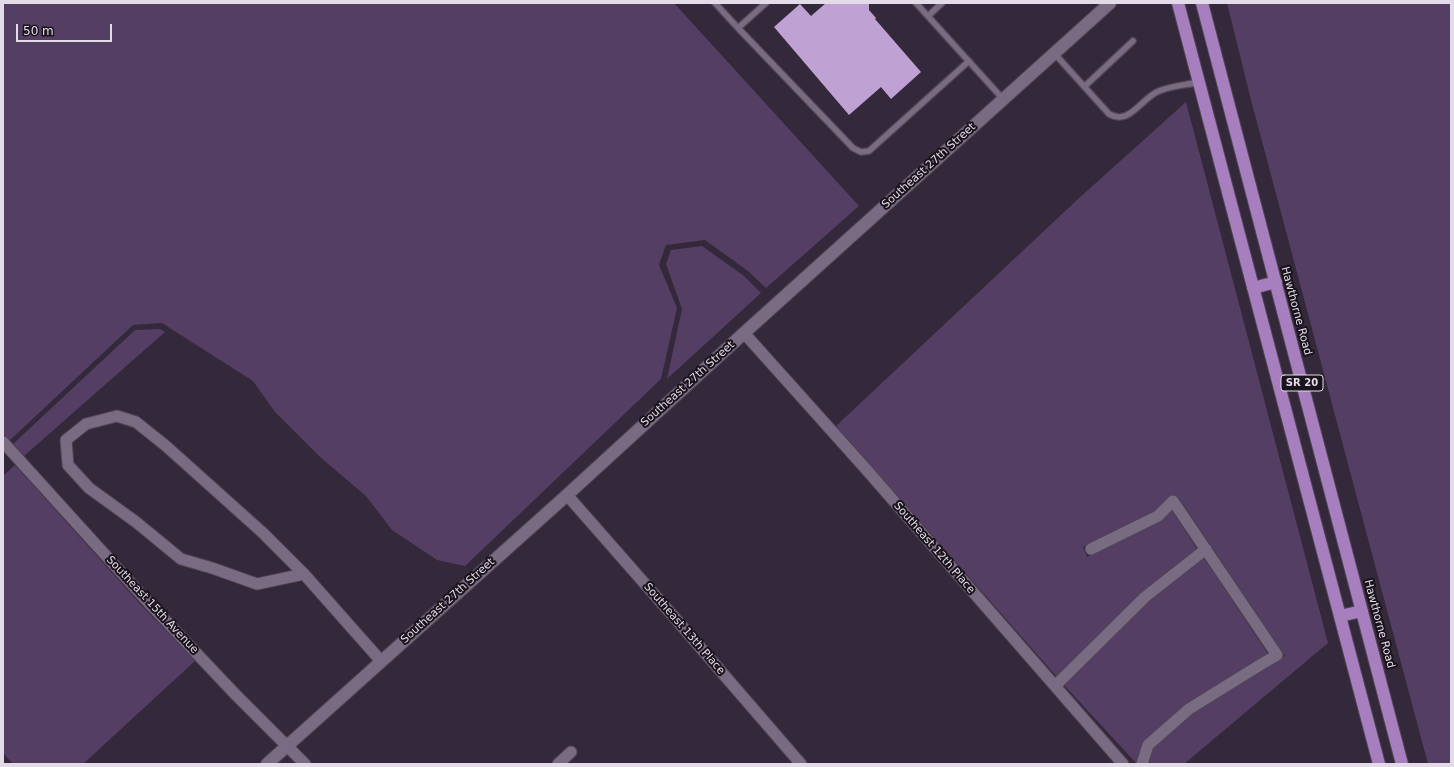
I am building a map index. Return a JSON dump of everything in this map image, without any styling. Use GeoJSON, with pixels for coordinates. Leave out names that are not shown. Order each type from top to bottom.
{"type":"FeatureCollection","features":[{"type":"Feature","properties":{"kind":"highway","name":"SR 20"},"geometry":{"type":"LineString","coordinates":[[1178,3],[1379,764]]}},
{"type":"Feature","properties":{"kind":"highway","name":"Hawthorne Road"},"geometry":{"type":"LineString","coordinates":[[1202,3],[1402,764]]}},
{"type":"Feature","properties":{"kind":"highway"},"geometry":{"type":"LineString","coordinates":[[1253,288],[1276,282]]}},
{"type":"Feature","properties":{"kind":"highway"},"geometry":{"type":"LineString","coordinates":[[1340,616],[1362,612]]}},
{"type":"Feature","properties":{"kind":"street","name":"Southeast 27th Street"},"geometry":{"type":"LineString","coordinates":[[267,764],[567,495],[1054,52],[1110,3]]}},
{"type":"Feature","properties":{"kind":"street","name":"Southeast 12th Place"},"geometry":{"type":"LineString","coordinates":[[744,333],[865,468],[1123,764]]}},
{"type":"Feature","properties":{"kind":"street"},"geometry":{"type":"LineString","coordinates":[[304,574],[257,584],[181,559],[136,522],[90,488],[68,465],[66,440],[86,424],[117,416],[136,422],[166,446],[263,533],[304,574],[381,661]]}},
{"type":"Feature","properties":{"kind":"street","name":"Southeast 15th Avenue"},"geometry":{"type":"LineString","coordinates":[[3,442],[147,601],[235,694],[288,745],[305,764]]}},
{"type":"Feature","properties":{"kind":"street","name":"Southeast 13th Place"},"geometry":{"type":"LineString","coordinates":[[567,495],[801,764]]}},
{"type":"Feature","properties":{"kind":"street"},"geometry":{"type":"LineString","coordinates":[[1091,549],[1158,516],[1173,502],[1277,655],[1189,710],[1148,745],[1142,764]]}},
{"type":"Feature","properties":{"kind":"street"},"geometry":{"type":"LineString","coordinates":[[1055,686],[1145,597],[1206,549]]}},
{"type":"Feature","properties":{"kind":"street"},"geometry":{"type":"LineString","coordinates":[[558,764],[571,752]]}},
{"type":"Feature","properties":{"kind":"lane"},"geometry":{"type":"LineString","coordinates":[[715,3],[853,148],[861,152],[869,151],[969,61]]}},
{"type":"Feature","properties":{"kind":"lane"},"geometry":{"type":"LineString","coordinates":[[738,28],[766,3]]}},
{"type":"Feature","properties":{"kind":"lane"},"geometry":{"type":"LineString","coordinates":[[916,3],[1003,99]]}},
{"type":"Feature","properties":{"kind":"lane"},"geometry":{"type":"LineString","coordinates":[[928,16],[942,3]]}},
{"type":"Feature","properties":{"kind":"lane"},"geometry":{"type":"LineString","coordinates":[[1085,86],[1134,41]]}},
{"type":"Feature","properties":{"kind":"lane"},"geometry":{"type":"LineString","coordinates":[[1054,52],[1109,114],[1116,118],[1122,118],[1130,114],[1150,96],[1158,91],[1199,82]]}},
{"type":"Feature","properties":{"kind":"shaded area"},"geometry":{"type":"Polygon","coordinates":[[[3,3],[674,3],[859,206],[766,288],[748,271],[705,240],[666,245],[659,265],[677,308],[661,379],[465,566],[437,560],[392,530],[366,496],[320,457],[275,412],[253,381],[162,323],[133,325],[9,441],[3,434],[3,3]]]}},
{"type":"Feature","properties":{"kind":"shaded area"},"geometry":{"type":"Polygon","coordinates":[[[1227,3],[1451,3],[1451,764],[1428,764],[1251,100],[1227,3]]]}},
{"type":"Feature","properties":{"kind":"shaded area"},"geometry":{"type":"Polygon","coordinates":[[[1186,102],[1328,643],[1184,764],[1149,764],[1153,748],[1192,714],[1285,656],[1179,498],[1169,497],[1155,511],[1083,547],[1087,557],[1160,521],[1172,511],[1197,549],[1141,593],[1057,677],[836,426],[1078,199],[1186,102]]]}},
{"type":"Feature","properties":{"kind":"shaded area"},"geometry":{"type":"Polygon","coordinates":[[[702,246],[744,276],[761,293],[667,379],[682,309],[666,264],[671,250],[702,246]]]}},
{"type":"Feature","properties":{"kind":"shaded area"},"geometry":{"type":"Polygon","coordinates":[[[160,329],[165,332],[24,456],[13,444],[135,330],[160,329]]]}},
{"type":"Feature","properties":{"kind":"shaded area"},"geometry":{"type":"Polygon","coordinates":[[[15,465],[142,606],[195,661],[83,764],[13,764],[3,753],[3,476],[15,465]]]}},
{"type":"Feature","properties":{"kind":"shaded area"},"geometry":{"type":"Polygon","coordinates":[[[1204,558],[1268,654],[1185,705],[1145,741],[1136,763],[1064,685],[1148,601],[1204,558]]]}},
{"type":"Feature","properties":{"kind":"building"},"geometry":{"type":"Polygon","coordinates":[[[826,3],[869,3],[869,10],[876,18],[875,19],[921,72],[891,99],[881,87],[849,115],[774,27],[800,4],[811,16],[826,3]]]}}]}
